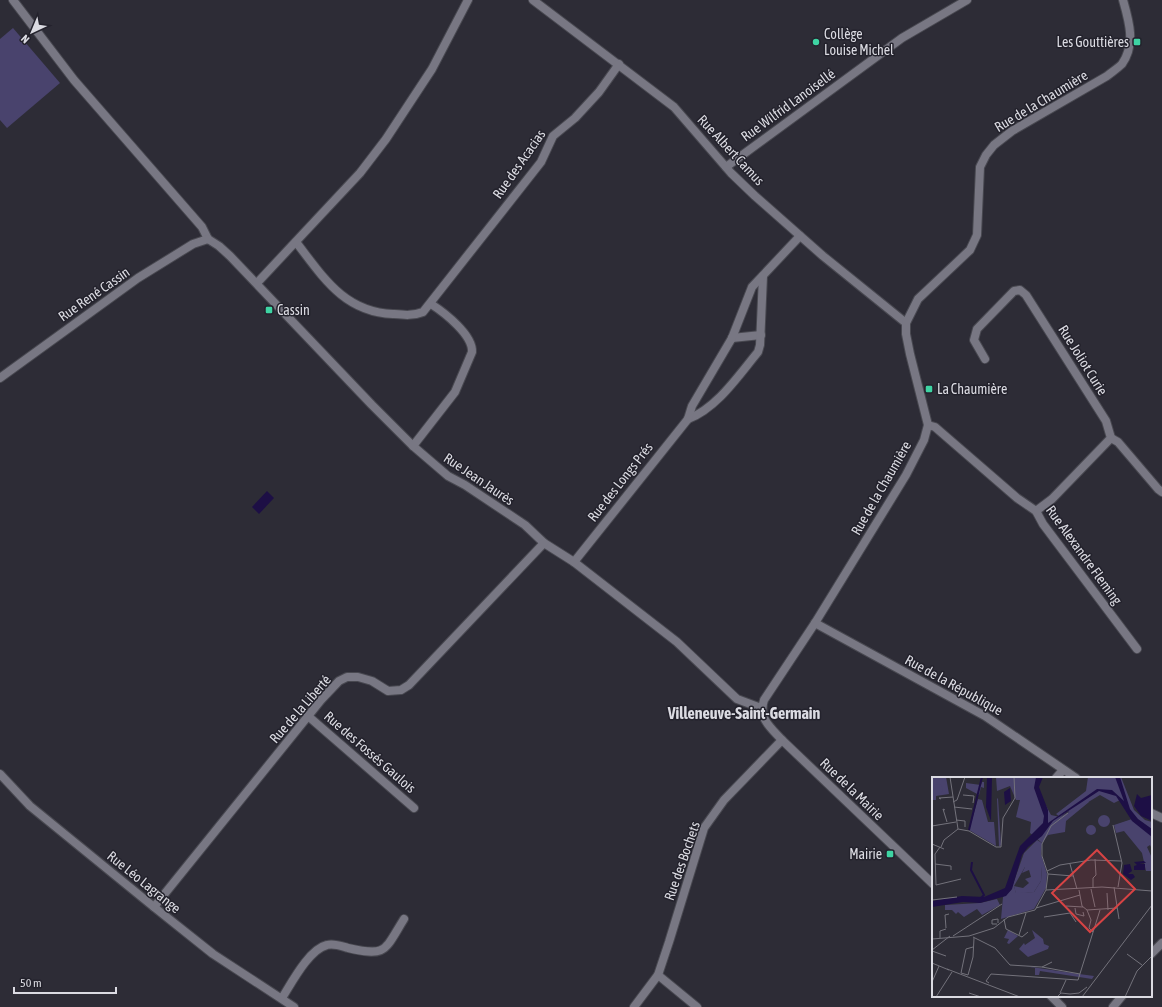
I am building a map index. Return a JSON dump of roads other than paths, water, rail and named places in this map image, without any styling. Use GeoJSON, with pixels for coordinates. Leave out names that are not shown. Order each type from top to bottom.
{"type":"FeatureCollection","features":[{"type":"Feature","properties":{"kind":"street"},"geometry":{"type":"LineString","coordinates":[[13,0],[74,80],[202,227],[208,239]]}},
{"type":"Feature","properties":{"kind":"street"},"geometry":{"type":"LineString","coordinates":[[257,283],[360,173],[386,139],[432,69],[468,0]]}},
{"type":"Feature","properties":{"kind":"street","name":"Rue Albert Camus"},"geometry":{"type":"LineString","coordinates":[[533,0],[674,107],[726,167],[800,236],[906,323]]}},
{"type":"Feature","properties":{"kind":"street","name":"Rue Wilfrid Lanoisellé"},"geometry":{"type":"LineString","coordinates":[[726,167],[902,38],[967,0]]}},
{"type":"Feature","properties":{"kind":"street","name":"Rue de la Chaumière"},"geometry":{"type":"LineString","coordinates":[[906,323],[918,299],[970,250],[977,235],[980,167],[994,144],[1012,131],[1107,76],[1122,64],[1129,49],[1131,34],[1123,0]]}},
{"type":"Feature","properties":{"kind":"street","name":"Rue des Acacias"},"geometry":{"type":"LineString","coordinates":[[296,242],[340,295],[355,305],[369,311],[386,314],[414,315],[423,312],[431,304],[541,162],[553,136],[575,118],[599,92],[619,64]]}},
{"type":"Feature","properties":{"kind":"street","name":"Rue des Longs Prés"},"geometry":{"type":"LineString","coordinates":[[574,562],[688,419],[692,406],[732,338],[752,288],[800,236]]}},
{"type":"Feature","properties":{"kind":"street","name":"Rue Jean Jaurès"},"geometry":{"type":"LineString","coordinates":[[208,239],[219,246],[257,283],[313,344],[413,446],[448,476],[465,485],[519,521],[544,542],[574,562],[677,642],[737,699],[761,708]]}},
{"type":"Feature","properties":{"kind":"street","name":"Rue René Cassin"},"geometry":{"type":"LineString","coordinates":[[0,378],[138,278],[193,244],[208,239]]}},
{"type":"Feature","properties":{"kind":"street","name":"Rue des Longs Prés"},"geometry":{"type":"LineString","coordinates":[[688,419],[701,414],[723,394],[758,352],[761,335],[763,276]]}},
{"type":"Feature","properties":{"kind":"street","name":"Rue Joliot Curie"},"geometry":{"type":"LineString","coordinates":[[985,358],[974,340],[977,329],[1014,291],[1020,290],[1026,295],[1106,420],[1111,438]]}},
{"type":"Feature","properties":{"kind":"street"},"geometry":{"type":"LineString","coordinates":[[413,446],[455,392],[472,352],[472,345],[468,337],[443,311],[431,304]]}},
{"type":"Feature","properties":{"kind":"street"},"geometry":{"type":"LineString","coordinates":[[906,323],[906,334],[910,354],[928,425]]}},
{"type":"Feature","properties":{"kind":"street"},"geometry":{"type":"LineString","coordinates":[[732,338],[761,335]]}},
{"type":"Feature","properties":{"kind":"street","name":"Rue de la Chaumière"},"geometry":{"type":"LineString","coordinates":[[761,708],[764,700],[815,623],[906,475],[924,440],[928,425]]}},
{"type":"Feature","properties":{"kind":"street","name":"Rue Alexandre Fleming"},"geometry":{"type":"LineString","coordinates":[[928,425],[935,427],[1017,498],[1036,511],[1043,524],[1137,649]]}},
{"type":"Feature","properties":{"kind":"street"},"geometry":{"type":"LineString","coordinates":[[1036,511],[1052,499],[1111,438],[1118,442],[1162,492]]}},
{"type":"Feature","properties":{"kind":"street","name":"Rue de la Liberté"},"geometry":{"type":"LineString","coordinates":[[154,907],[308,716],[339,682],[347,677],[358,676],[372,681],[388,691],[401,690],[409,685],[544,542]]}},
{"type":"Feature","properties":{"kind":"street","name":"Rue de la République"},"geometry":{"type":"LineString","coordinates":[[815,623],[985,716],[1044,754],[1063,770],[1074,777]]}},
{"type":"Feature","properties":{"kind":"street","name":"Rue de la Mairie"},"geometry":{"type":"LineString","coordinates":[[761,708],[766,723],[782,740],[932,883]]}},
{"type":"Feature","properties":{"kind":"street","name":"Rue des Fossés Gaulois"},"geometry":{"type":"LineString","coordinates":[[308,716],[414,808]]}},
{"type":"Feature","properties":{"kind":"street","name":"Rue des Bochets"},"geometry":{"type":"LineString","coordinates":[[634,1007],[658,975],[704,828],[724,800],[782,740]]}},
{"type":"Feature","properties":{"kind":"street"},"geometry":{"type":"LineString","coordinates":[[1057,777],[1063,770]]}},
{"type":"Feature","properties":{"kind":"street","name":"Rue Léo Lagrange"},"geometry":{"type":"LineString","coordinates":[[0,774],[30,806],[213,954],[294,1007]]}},
{"type":"Feature","properties":{"kind":"street"},"geometry":{"type":"LineString","coordinates":[[1152,813],[1162,818]]}},
{"type":"Feature","properties":{"kind":"street"},"geometry":{"type":"LineString","coordinates":[[282,998],[308,960],[317,950],[326,945],[335,944],[371,953],[379,952],[386,948],[404,919]]}},
{"type":"Feature","properties":{"kind":"street"},"geometry":{"type":"LineString","coordinates":[[1152,953],[1162,943]]}},
{"type":"Feature","properties":{"kind":"street"},"geometry":{"type":"LineString","coordinates":[[658,975],[697,1007]]}},
{"type":"Feature","properties":{"kind":"street"},"geometry":{"type":"LineString","coordinates":[[1052,997],[1062,1007]]}},
{"type":"Feature","properties":{"kind":"street"},"geometry":{"type":"LineString","coordinates":[[1113,1007],[1121,997]]}},
{"type":"Feature","properties":{"kind":"place","name":"Collège Louise Michel"},"geometry":{"type":"Point","coordinates":[816,42]}},
{"type":"Feature","properties":{"kind":"place","name":"Les Gouttières"},"geometry":{"type":"Point","coordinates":[1137,42]}},
{"type":"Feature","properties":{"kind":"place","name":"Cassin"},"geometry":{"type":"Point","coordinates":[269,310]}},
{"type":"Feature","properties":{"kind":"place","name":"La Chaumière"},"geometry":{"type":"Point","coordinates":[929,389]}},
{"type":"Feature","properties":{"kind":"place","name":"Mairie"},"geometry":{"type":"Point","coordinates":[890,854]}},
{"type":"Feature","properties":{"kind":"district","name":"Villeneuve-Saint-Germain"},"geometry":{"type":"Point","coordinates":[744,713]}}]}
